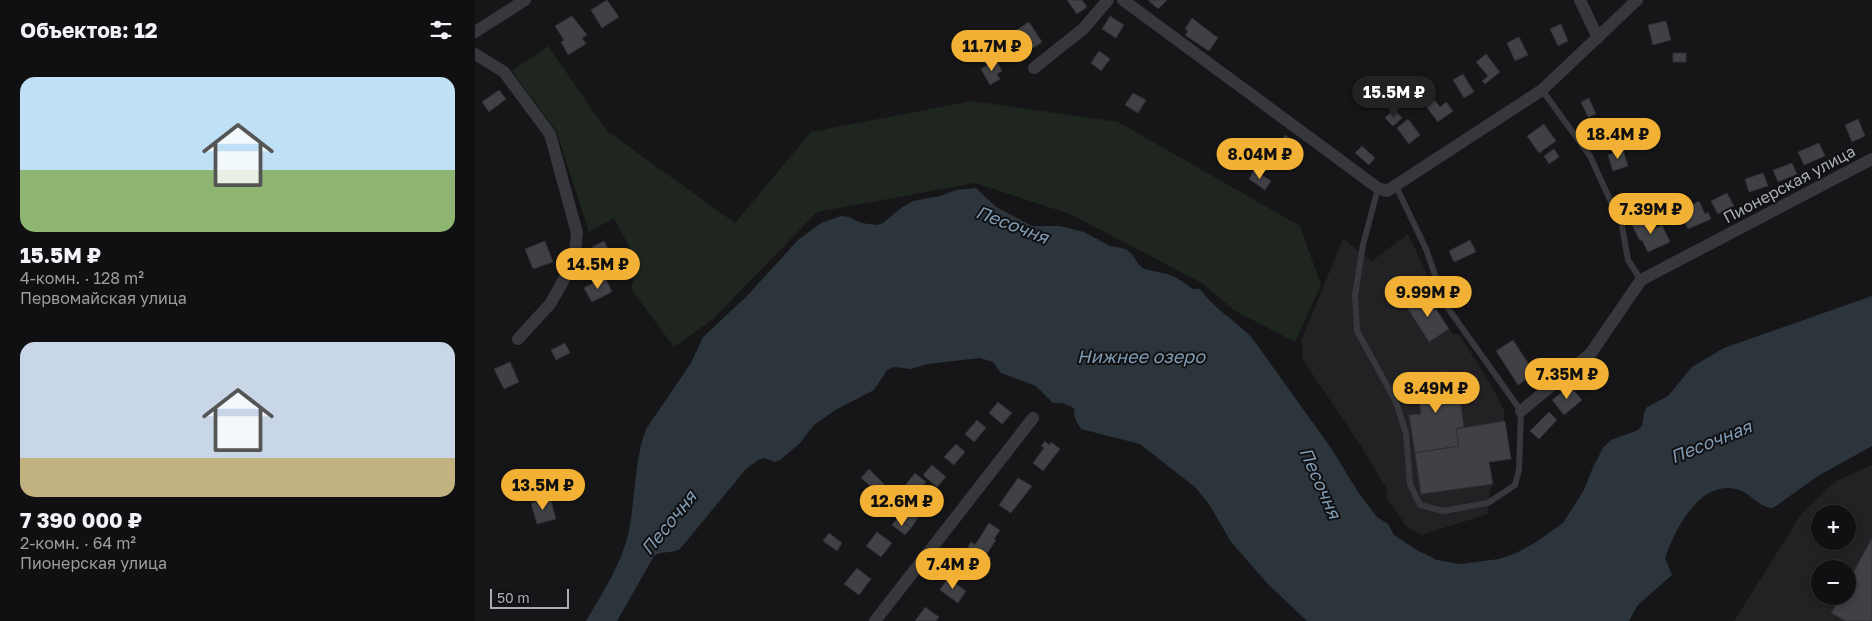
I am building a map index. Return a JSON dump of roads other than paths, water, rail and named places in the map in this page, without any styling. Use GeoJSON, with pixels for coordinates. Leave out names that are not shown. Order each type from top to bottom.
{"type":"FeatureCollection","features":[{"type":"Feature","properties":{"kind":"street"},"geometry":{"type":"LineString","coordinates":[[475,32],[525,0]]}},
{"type":"Feature","properties":{"kind":"street"},"geometry":{"type":"LineString","coordinates":[[1034,68],[1083,29],[1108,0]]}},
{"type":"Feature","properties":{"kind":"street"},"geometry":{"type":"LineString","coordinates":[[1123,0],[1378,188],[1387,191],[1542,90],[1637,0]]}},
{"type":"Feature","properties":{"kind":"street"},"geometry":{"type":"LineString","coordinates":[[1580,0],[1598,38]]}},
{"type":"Feature","properties":{"kind":"street"},"geometry":{"type":"LineString","coordinates":[[475,54],[504,72],[549,134],[577,233],[574,262],[550,304],[518,339]]}},
{"type":"Feature","properties":{"kind":"street","name":"Пионерская улица"},"geometry":{"type":"LineString","coordinates":[[1521,411],[1591,353],[1641,280],[1872,159]]}},
{"type":"Feature","properties":{"kind":"street"},"geometry":{"type":"LineString","coordinates":[[875,621],[1033,418]]}},
{"type":"Feature","properties":{"kind":"lane"},"geometry":{"type":"LineString","coordinates":[[1542,90],[1590,156],[1622,226],[1629,260],[1641,280]]}},
{"type":"Feature","properties":{"kind":"lane"},"geometry":{"type":"LineString","coordinates":[[1378,188],[1363,245],[1355,295],[1357,331],[1396,402],[1407,433],[1410,484],[1420,505],[1443,511],[1488,503],[1515,485],[1519,470],[1521,411],[1445,304],[1426,249],[1395,184]]}},
{"type":"Feature","properties":{"kind":"water","name":"Нижнее озеро"},"geometry":{"type":"Polygon","coordinates":[[[976,188],[996,207],[1032,226],[1059,226],[1084,232],[1110,246],[1126,249],[1144,269],[1167,274],[1177,278],[1193,289],[1200,289],[1212,303],[1252,338],[1331,448],[1360,495],[1377,517],[1388,524],[1394,535],[1415,549],[1437,560],[1460,564],[1499,559],[1533,544],[1563,523],[1584,490],[1603,448],[1611,440],[1638,430],[1642,426],[1647,407],[1668,396],[1692,367],[1724,348],[1872,296],[1872,446],[1818,476],[1773,508],[1763,505],[1746,493],[1736,489],[1723,488],[1711,492],[1700,499],[1682,521],[1669,547],[1665,558],[1672,575],[1637,606],[1629,621],[1307,621],[1268,584],[1231,542],[1209,504],[1195,487],[1140,444],[1081,429],[1075,418],[1074,408],[1063,403],[1053,403],[1036,386],[1001,373],[993,362],[980,358],[927,364],[911,369],[894,367],[887,370],[874,390],[837,409],[814,425],[800,443],[780,460],[775,462],[764,458],[746,469],[680,549],[654,556],[617,621],[586,621],[611,577],[626,543],[642,440],[646,429],[691,363],[703,337],[747,296],[798,240],[821,223],[841,216],[849,217],[861,223],[877,225],[883,223],[913,201],[940,196],[956,190],[976,188]]]}},
{"type":"Feature","properties":{"kind":"water label","name":"Песочня"},"geometry":{"type":"Point","coordinates":[1012,225]}},
{"type":"Feature","properties":{"kind":"water label","name":"Песочная"},"geometry":{"type":"Point","coordinates":[1711,442]}},
{"type":"Feature","properties":{"kind":"water label","name":"Песочня"},"geometry":{"type":"Point","coordinates":[1320,483]}},
{"type":"Feature","properties":{"kind":"water label","name":"Песочня"},"geometry":{"type":"Point","coordinates":[669,523]}}]}
